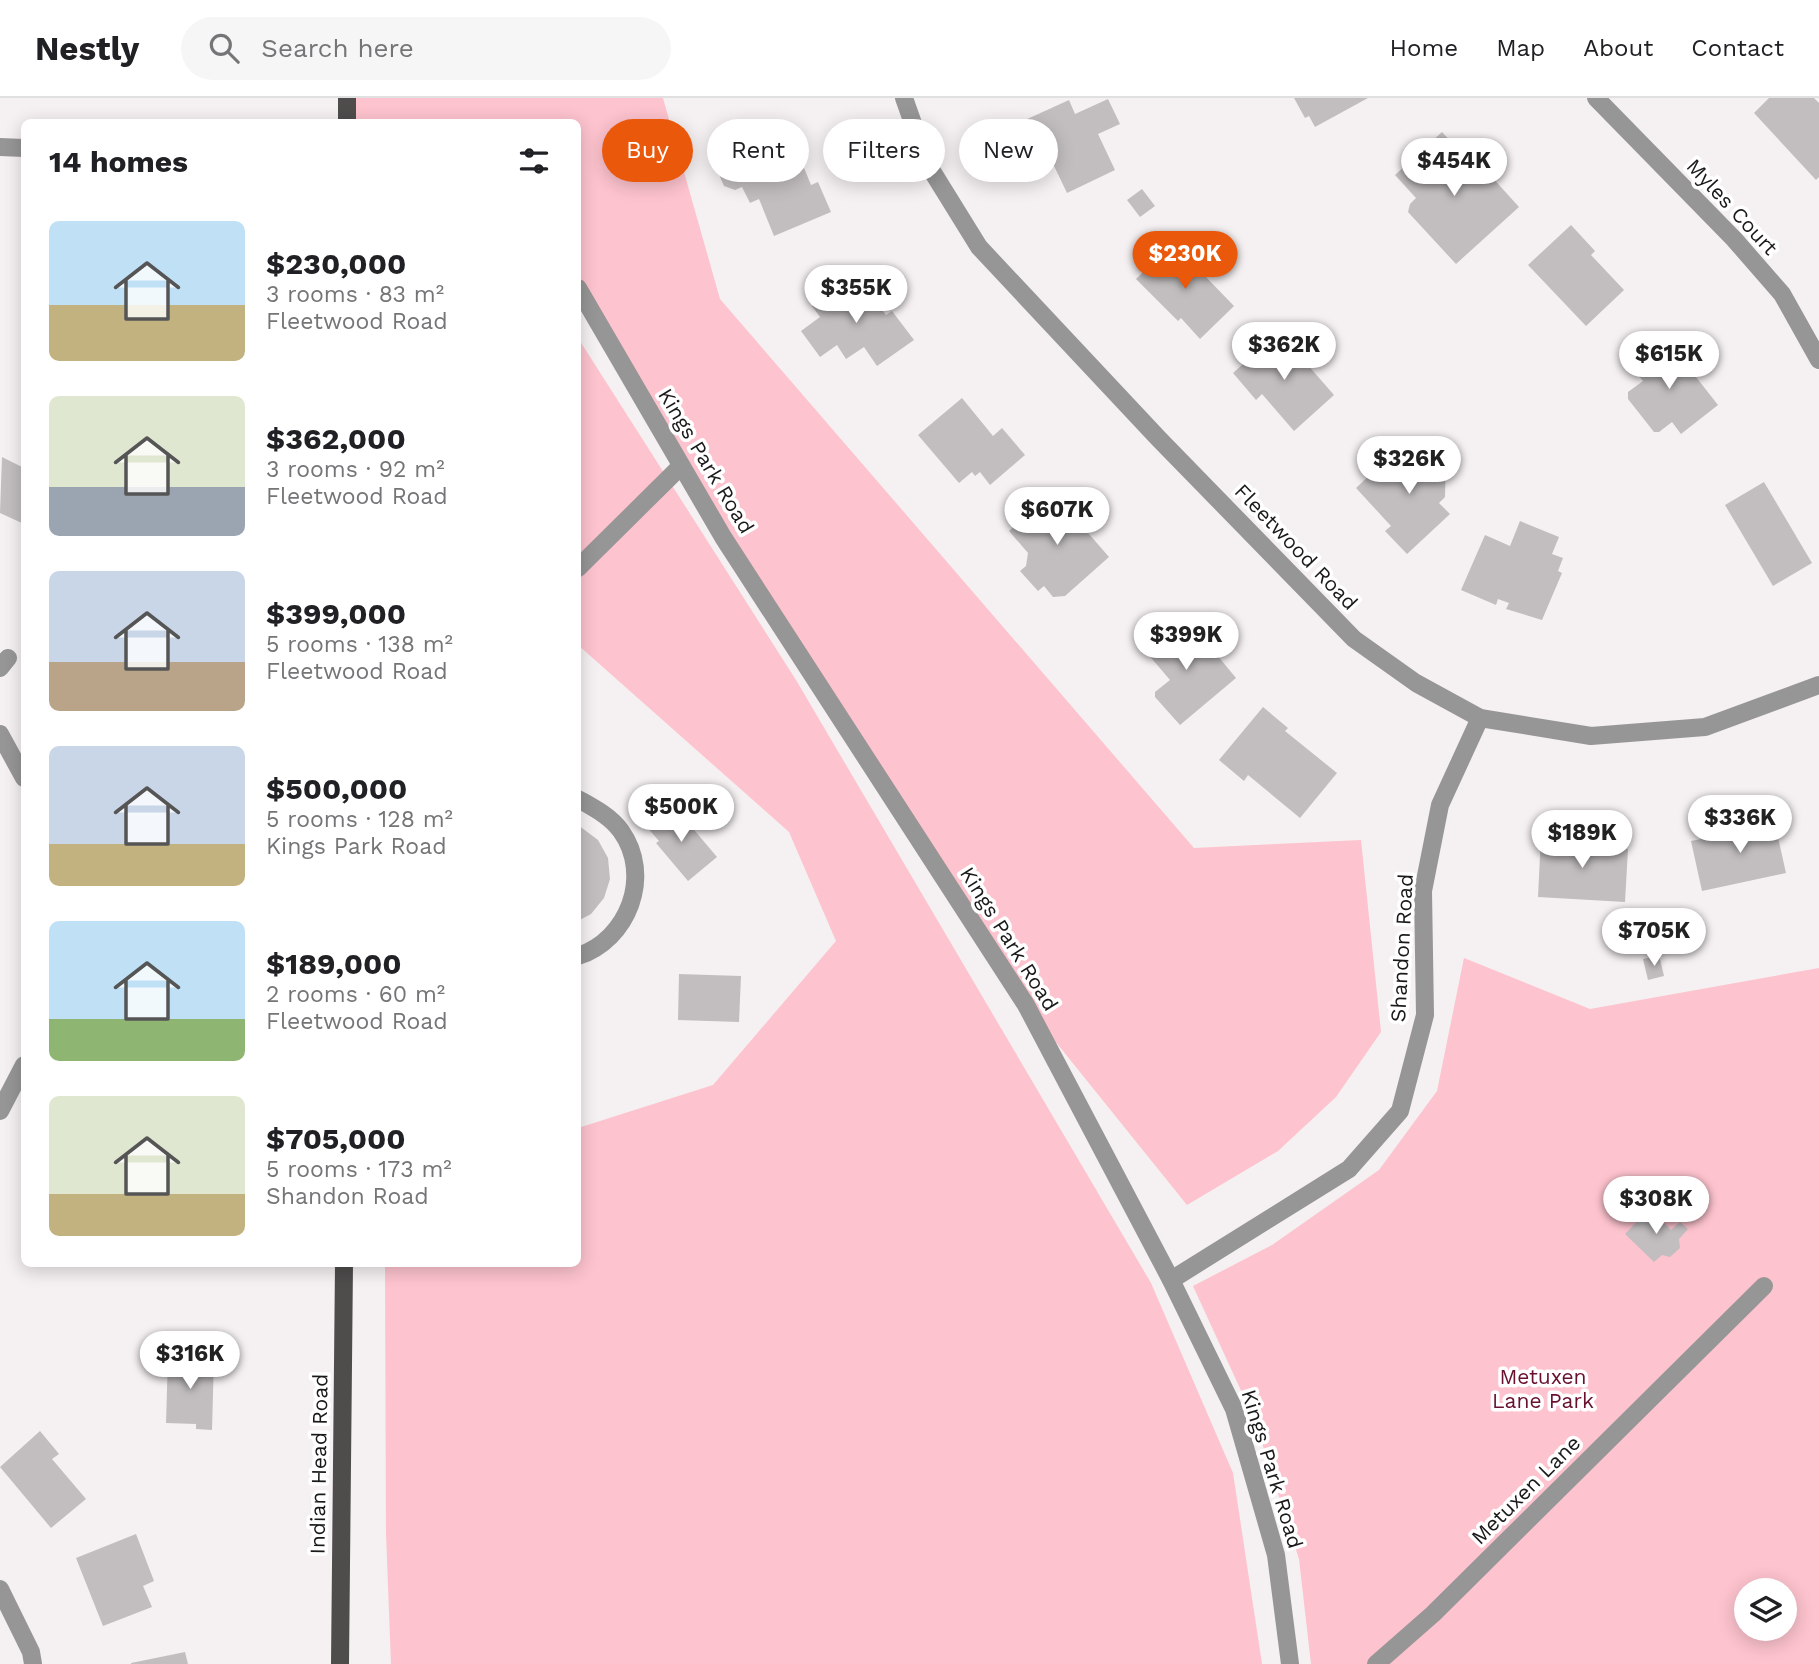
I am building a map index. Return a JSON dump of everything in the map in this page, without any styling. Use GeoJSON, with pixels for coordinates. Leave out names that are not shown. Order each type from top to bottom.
{"type":"FeatureCollection","features":[{"type":"Feature","properties":{"kind":"main road"},"geometry":{"type":"LineString","coordinates":[[347,98],[347,119]]}},
{"type":"Feature","properties":{"kind":"main road","name":"Indian Head Road"},"geometry":{"type":"LineString","coordinates":[[340,1664],[344,1267]]}},
{"type":"Feature","properties":{"kind":"street","name":"Fleetwood Road"},"geometry":{"type":"LineString","coordinates":[[904,98],[927,163],[979,247],[1159,439],[1354,639],[1416,683],[1480,718],[1591,736],[1705,727],[1819,685]]}},
{"type":"Feature","properties":{"kind":"street","name":"Myles Court"},"geometry":{"type":"LineString","coordinates":[[1596,98],[1734,239],[1766,276],[1782,295],[1819,360]]}},
{"type":"Feature","properties":{"kind":"street"},"geometry":{"type":"LineString","coordinates":[[0,147],[21,148]]}},
{"type":"Feature","properties":{"kind":"street","name":"Kings Park Road"},"geometry":{"type":"LineString","coordinates":[[581,293],[723,537],[1027,1005],[1171,1280],[1234,1409],[1276,1555],[1290,1664]]}},
{"type":"Feature","properties":{"kind":"street"},"geometry":{"type":"LineString","coordinates":[[581,565],[681,466]]}},
{"type":"Feature","properties":{"kind":"street","name":"Shandon Road"},"geometry":{"type":"LineString","coordinates":[[1171,1280],[1349,1169],[1400,1111],[1425,1016],[1423,891],[1440,806],[1480,718]]}},
{"type":"Feature","properties":{"kind":"street"},"geometry":{"type":"LineString","coordinates":[[0,734],[21,772]]}},
{"type":"Feature","properties":{"kind":"street"},"geometry":{"type":"LineString","coordinates":[[581,801],[602,812],[621,832],[633,857],[636,885],[628,912],[613,935],[590,952],[581,955]]}},
{"type":"Feature","properties":{"kind":"street"},"geometry":{"type":"LineString","coordinates":[[0,1111],[21,1071]]}},
{"type":"Feature","properties":{"kind":"street","name":"Metuxen Lane"},"geometry":{"type":"LineString","coordinates":[[1376,1664],[1433,1614],[1764,1286]]}},
{"type":"Feature","properties":{"kind":"street"},"geometry":{"type":"LineString","coordinates":[[0,1589],[31,1652],[33,1664]]}},
{"type":"Feature","properties":{"kind":"green space"},"geometry":{"type":"Polygon","coordinates":[[[347,98],[663,98],[669,119],[602,119],[602,182],[687,182],[720,299],[1194,848],[1361,840],[1381,1032],[1336,1097],[1278,1151],[1187,1205],[1026,1005],[581,293],[581,119],[347,119],[347,98]]]}},
{"type":"Feature","properties":{"kind":"green space"},"geometry":{"type":"Polygon","coordinates":[[[581,343],[796,680],[1151,1283],[1233,1473],[1262,1664],[391,1664],[386,1533],[385,1267],[581,1267],[581,1127],[713,1085],[836,941],[789,832],[581,648],[581,343]]]}},
{"type":"Feature","properties":{"kind":"green space","name":"Metuxen Lane Park"},"geometry":{"type":"Polygon","coordinates":[[[1464,958],[1590,1009],[1819,968],[1819,1664],[1311,1664],[1299,1559],[1255,1421],[1193,1286],[1272,1245],[1379,1170],[1437,1091],[1464,958]]]}},
{"type":"Feature","properties":{"kind":"building"},"geometry":{"type":"Polygon","coordinates":[[[1294,98],[1368,98],[1315,127],[1309,116],[1305,118],[1294,98]]]}},
{"type":"Feature","properties":{"kind":"building"},"geometry":{"type":"Polygon","coordinates":[[[1769,98],[1814,98],[1819,103],[1819,177],[1816,180],[1754,113],[1769,98]]]}},
{"type":"Feature","properties":{"kind":"building"},"geometry":{"type":"Polygon","coordinates":[[[1108,99],[1120,124],[1098,134],[1115,170],[1067,193],[1058,174],[1058,119],[1027,119],[1069,100],[1075,114],[1108,99]]]}},
{"type":"Feature","properties":{"kind":"building"},"geometry":{"type":"Polygon","coordinates":[[[1442,132],[1485,179],[1490,175],[1519,207],[1456,264],[1408,212],[1410,204],[1416,198],[1395,175],[1442,132]]]}},
{"type":"Feature","properties":{"kind":"building"},"geometry":{"type":"Polygon","coordinates":[[[809,180],[811,185],[818,182],[831,212],[774,236],[759,199],[750,203],[742,187],[735,190],[724,186],[722,182],[809,180]]]}},
{"type":"Feature","properties":{"kind":"building"},"geometry":{"type":"Polygon","coordinates":[[[1142,189],[1155,206],[1140,217],[1127,200],[1142,189]]]}},
{"type":"Feature","properties":{"kind":"building"},"geometry":{"type":"Polygon","coordinates":[[[1571,225],[1595,251],[1591,255],[1624,290],[1586,326],[1528,265],[1571,225]]]}},
{"type":"Feature","properties":{"kind":"building"},"geometry":{"type":"Polygon","coordinates":[[[1173,243],[1234,306],[1200,339],[1181,318],[1178,321],[1136,279],[1173,243]]]}},
{"type":"Feature","properties":{"kind":"building"},"geometry":{"type":"Polygon","coordinates":[[[857,275],[886,315],[892,311],[914,340],[877,366],[864,347],[846,359],[837,345],[820,357],[801,331],[820,317],[812,306],[857,275]]]}},
{"type":"Feature","properties":{"kind":"building"},"geometry":{"type":"Polygon","coordinates":[[[1279,332],[1334,395],[1294,431],[1262,394],[1256,400],[1233,373],[1279,332]]]}},
{"type":"Feature","properties":{"kind":"building"},"geometry":{"type":"Polygon","coordinates":[[[1667,340],[1718,405],[1681,434],[1672,422],[1659,432],[1654,432],[1628,399],[1628,392],[1643,381],[1632,367],[1667,340]]]}},
{"type":"Feature","properties":{"kind":"building"},"geometry":{"type":"Polygon","coordinates":[[[962,398],[993,436],[1002,428],[1025,455],[990,485],[980,472],[975,476],[972,472],[959,483],[918,435],[962,398]]]}},
{"type":"Feature","properties":{"kind":"building"},"geometry":{"type":"Polygon","coordinates":[[[1409,452],[1446,453],[1445,497],[1439,503],[1450,514],[1407,554],[1385,531],[1391,526],[1356,488],[1393,453],[1400,461],[1409,452]]]}},
{"type":"Feature","properties":{"kind":"building"},"geometry":{"type":"Polygon","coordinates":[[[2,457],[21,466],[21,523],[0,513],[2,457]]]}},
{"type":"Feature","properties":{"kind":"building"},"geometry":{"type":"Polygon","coordinates":[[[1764,482],[1812,563],[1773,586],[1725,505],[1764,482]]]}},
{"type":"Feature","properties":{"kind":"building"},"geometry":{"type":"Polygon","coordinates":[[[1057,489],[1080,515],[1076,519],[1109,557],[1065,596],[1053,597],[1044,586],[1038,591],[1020,571],[1026,566],[1028,553],[1009,531],[1057,489]]]}},
{"type":"Feature","properties":{"kind":"building"},"geometry":{"type":"Polygon","coordinates":[[[1520,521],[1559,537],[1552,554],[1563,558],[1558,571],[1562,573],[1542,620],[1506,609],[1509,603],[1498,599],[1496,605],[1461,590],[1485,535],[1510,546],[1520,521]]]}},
{"type":"Feature","properties":{"kind":"building"},"geometry":{"type":"Polygon","coordinates":[[[1171,619],[1204,656],[1212,649],[1236,678],[1180,725],[1155,697],[1155,692],[1170,680],[1141,646],[1171,619]]]}},
{"type":"Feature","properties":{"kind":"building"},"geometry":{"type":"Polygon","coordinates":[[[1263,707],[1288,728],[1285,731],[1337,773],[1300,818],[1248,775],[1244,781],[1219,760],[1263,707]]]}},
{"type":"Feature","properties":{"kind":"building"},"geometry":{"type":"Polygon","coordinates":[[[667,807],[680,822],[684,818],[717,857],[688,881],[656,843],[659,841],[646,826],[667,807]]]}},
{"type":"Feature","properties":{"kind":"building"},"geometry":{"type":"Polygon","coordinates":[[[1773,815],[1786,873],[1702,891],[1691,841],[1739,831],[1737,822],[1773,815]]]}},
{"type":"Feature","properties":{"kind":"building"},"geometry":{"type":"Polygon","coordinates":[[[581,827],[598,840],[608,858],[610,879],[604,898],[591,914],[581,919],[581,827]]]}},
{"type":"Feature","properties":{"kind":"building"},"geometry":{"type":"Polygon","coordinates":[[[1541,835],[1581,837],[1580,845],[1593,846],[1593,839],[1610,839],[1610,848],[1628,849],[1625,902],[1538,897],[1541,835]]]}},
{"type":"Feature","properties":{"kind":"building"},"geometry":{"type":"Polygon","coordinates":[[[1659,955],[1664,976],[1648,980],[1643,959],[1659,955]]]}},
{"type":"Feature","properties":{"kind":"building"},"geometry":{"type":"Polygon","coordinates":[[[679,974],[741,976],[739,1022],[678,1020],[679,974]]]}},
{"type":"Feature","properties":{"kind":"building"},"geometry":{"type":"Polygon","coordinates":[[[1650,1208],[1671,1230],[1680,1222],[1688,1229],[1679,1239],[1680,1248],[1670,1257],[1662,1255],[1654,1262],[1625,1234],[1650,1208]]]}},
{"type":"Feature","properties":{"kind":"building"},"geometry":{"type":"Polygon","coordinates":[[[168,1356],[214,1357],[212,1430],[196,1429],[196,1424],[166,1423],[168,1356]]]}},
{"type":"Feature","properties":{"kind":"building"},"geometry":{"type":"Polygon","coordinates":[[[40,1431],[59,1454],[52,1459],[86,1499],[51,1528],[0,1467],[40,1431]]]}},
{"type":"Feature","properties":{"kind":"building"},"geometry":{"type":"Polygon","coordinates":[[[136,1534],[154,1581],[143,1586],[152,1607],[103,1626],[76,1558],[136,1534]]]}},
{"type":"Feature","properties":{"kind":"building"},"geometry":{"type":"Polygon","coordinates":[[[185,1652],[188,1664],[131,1664],[131,1663],[185,1652]]]}}]}
